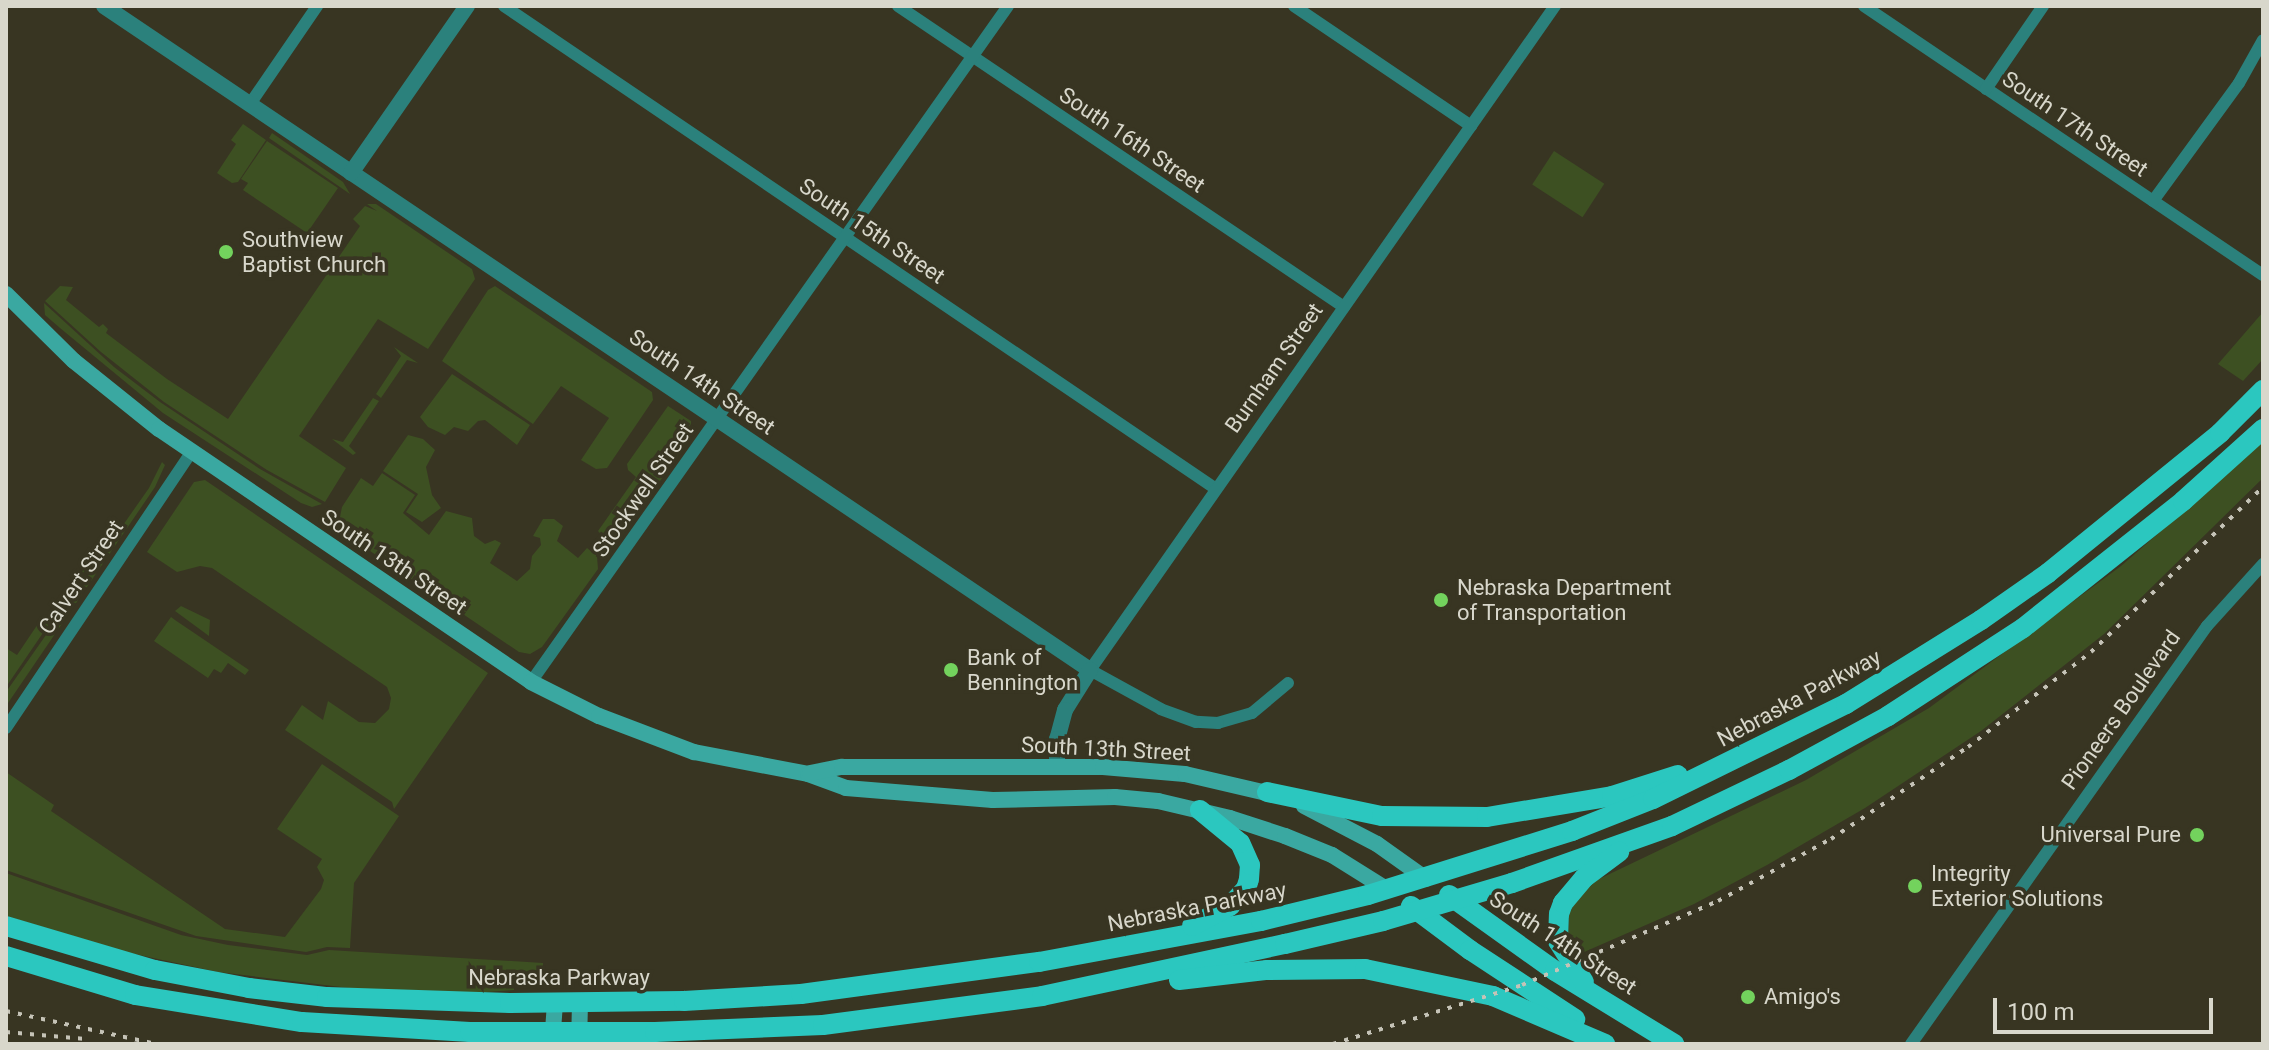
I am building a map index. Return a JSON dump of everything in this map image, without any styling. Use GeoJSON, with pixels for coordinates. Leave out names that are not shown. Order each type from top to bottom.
{"type":"FeatureCollection","features":[{"type":"Feature","properties":{"kind":"main road","name":"South 13th Street"},"geometry":{"type":"LineString","coordinates":[[6,294],[74,361],[192,451],[531,682],[599,716],[661,741],[724,760],[808,774],[846,788],[912,796],[1057,801],[1115,797],[1200,810],[1332,855],[1388,890]]}},
{"type":"Feature","properties":{"kind":"main road","name":"Nebraska Parkway"},"geometry":{"type":"LineString","coordinates":[[6,926],[155,970],[249,988],[398,1001],[580,1003],[801,994],[1039,962],[1261,921],[1388,890],[1572,831],[1751,753],[1908,667],[2015,596],[2124,514],[2220,433],[2263,390]]}},
{"type":"Feature","properties":{"kind":"main road"},"geometry":{"type":"LineString","coordinates":[[1592,991],[1570,965],[1558,941],[1557,927],[1563,903],[1601,864],[1845,740],[1984,656],[2116,557],[2263,429]]}},
{"type":"Feature","properties":{"kind":"main road"},"geometry":{"type":"LineString","coordinates":[[1267,792],[1382,816],[1487,817],[1612,796],[1751,753]]}},
{"type":"Feature","properties":{"kind":"main road","name":"South 13th Street"},"geometry":{"type":"LineString","coordinates":[[808,774],[842,767],[1057,766],[1185,774],[1267,792],[1333,818],[1426,879]]}},
{"type":"Feature","properties":{"kind":"main road"},"geometry":{"type":"LineString","coordinates":[[1163,939],[1230,906],[1246,889],[1249,879],[1247,854],[1240,843],[1200,810]]}},
{"type":"Feature","properties":{"kind":"main road"},"geometry":{"type":"LineString","coordinates":[[1079,991],[1419,911],[1672,826]]}},
{"type":"Feature","properties":{"kind":"main road","name":"South 14th Street"},"geometry":{"type":"LineString","coordinates":[[1426,879],[1555,971],[1674,1044]]}},
{"type":"Feature","properties":{"kind":"main road"},"geometry":{"type":"LineString","coordinates":[[1388,890],[1470,950],[1614,1044]]}},
{"type":"Feature","properties":{"kind":"main road"},"geometry":{"type":"LineString","coordinates":[[6,956],[135,995],[224,1012],[370,1028],[552,1038],[823,1025],[1267,970],[1365,969],[1493,996],[1605,1044]]}},
{"type":"Feature","properties":{"kind":"main road"},"geometry":{"type":"LineString","coordinates":[[552,1038],[555,1003]]}},
{"type":"Feature","properties":{"kind":"main road"},"geometry":{"type":"LineString","coordinates":[[579,1038],[580,1003]]}},
{"type":"Feature","properties":{"kind":"street","name":"South 14th Street"},"geometry":{"type":"LineString","coordinates":[[104,6],[1090,670],[1161,709],[1196,722],[1218,723],[1252,713],[1288,683]]}},
{"type":"Feature","properties":{"kind":"street"},"geometry":{"type":"LineString","coordinates":[[250,104],[317,6]]}},
{"type":"Feature","properties":{"kind":"street"},"geometry":{"type":"LineString","coordinates":[[351,173],[467,6]]}},
{"type":"Feature","properties":{"kind":"street","name":"South 15th Street"},"geometry":{"type":"LineString","coordinates":[[504,6],[1216,489]]}},
{"type":"Feature","properties":{"kind":"street","name":"South 16th Street"},"geometry":{"type":"LineString","coordinates":[[898,6],[1344,307]]}},
{"type":"Feature","properties":{"kind":"street","name":"Stockwell Street"},"geometry":{"type":"LineString","coordinates":[[531,682],[1008,6]]}},
{"type":"Feature","properties":{"kind":"street"},"geometry":{"type":"LineString","coordinates":[[1294,6],[1471,126]]}},
{"type":"Feature","properties":{"kind":"street","name":"Burnham Street"},"geometry":{"type":"LineString","coordinates":[[1057,766],[1061,724],[1074,690],[1555,6]]}},
{"type":"Feature","properties":{"kind":"street","name":"South 17th Street"},"geometry":{"type":"LineString","coordinates":[[1864,6],[2263,275]]}},
{"type":"Feature","properties":{"kind":"street"},"geometry":{"type":"LineString","coordinates":[[1986,89],[2043,6]]}},
{"type":"Feature","properties":{"kind":"street"},"geometry":{"type":"LineString","coordinates":[[2153,201],[2239,83],[2263,40]]}},
{"type":"Feature","properties":{"kind":"street","name":"Calvert Street"},"geometry":{"type":"LineString","coordinates":[[6,728],[192,451]]}},
{"type":"Feature","properties":{"kind":"street","name":"Pioneers Boulevard"},"geometry":{"type":"LineString","coordinates":[[1911,1044],[2207,626],[2263,564]]}},
{"type":"Feature","properties":{"kind":"green space"},"geometry":{"type":"Polygon","coordinates":[[[243,124],[266,140],[238,182],[232,183],[217,173],[236,144],[231,140],[243,124]]]}},
{"type":"Feature","properties":{"kind":"green space"},"geometry":{"type":"Polygon","coordinates":[[[272,133],[343,182],[350,194],[269,138],[272,133]]]}},
{"type":"Feature","properties":{"kind":"green space"},"geometry":{"type":"Polygon","coordinates":[[[267,141],[338,188],[307,233],[243,190],[248,183],[241,179],[267,141]]]}},
{"type":"Feature","properties":{"kind":"green space"},"geometry":{"type":"Polygon","coordinates":[[[1554,151],[1604,184],[1583,217],[1532,185],[1554,151]]]}},
{"type":"Feature","properties":{"kind":"green space"},"geometry":{"type":"Polygon","coordinates":[[[367,204],[376,204],[472,269],[475,279],[428,349],[378,319],[299,436],[346,468],[325,502],[267,470],[164,402],[101,352],[45,301],[60,286],[73,287],[66,300],[99,327],[103,324],[108,329],[106,333],[167,379],[228,419],[360,226],[353,219],[365,206],[377,211],[367,204]]]}},
{"type":"Feature","properties":{"kind":"green space"},"geometry":{"type":"Polygon","coordinates":[[[495,286],[652,392],[653,400],[607,468],[596,469],[581,460],[609,418],[561,386],[533,424],[442,361],[488,290],[495,286]]]}},
{"type":"Feature","properties":{"kind":"green space"},"geometry":{"type":"Polygon","coordinates":[[[44,303],[114,367],[160,402],[260,469],[322,504],[312,507],[301,503],[163,413],[45,315],[44,303]]]}},
{"type":"Feature","properties":{"kind":"green space"},"geometry":{"type":"Polygon","coordinates":[[[2263,312],[2263,359],[2243,381],[2218,364],[2263,312]]]}},
{"type":"Feature","properties":{"kind":"green space"},"geometry":{"type":"Polygon","coordinates":[[[394,347],[418,363],[407,360],[381,398],[376,394],[401,356],[394,347]]]}},
{"type":"Feature","properties":{"kind":"green space"},"geometry":{"type":"Polygon","coordinates":[[[452,374],[530,425],[517,445],[485,420],[478,421],[468,431],[454,427],[445,435],[428,427],[420,417],[452,374]]]}},
{"type":"Feature","properties":{"kind":"green space"},"geometry":{"type":"Polygon","coordinates":[[[373,398],[379,401],[349,446],[356,453],[353,455],[332,439],[343,442],[373,398]]]}},
{"type":"Feature","properties":{"kind":"green space"},"geometry":{"type":"Polygon","coordinates":[[[668,406],[691,421],[691,437],[622,535],[614,542],[607,541],[598,531],[636,477],[628,470],[627,464],[668,406]]]}},
{"type":"Feature","properties":{"kind":"green space"},"geometry":{"type":"Polygon","coordinates":[[[408,435],[423,439],[435,450],[426,467],[432,495],[441,508],[422,522],[406,512],[418,494],[383,471],[408,435]]]}},
{"type":"Feature","properties":{"kind":"green space"},"geometry":{"type":"Polygon","coordinates":[[[2263,442],[2263,478],[2104,634],[1981,731],[1865,808],[1767,865],[1694,904],[1575,956],[1568,940],[1569,915],[1576,899],[1597,880],[1806,780],[1929,708],[2121,566],[2263,442]]]}},
{"type":"Feature","properties":{"kind":"green space"},"geometry":{"type":"Polygon","coordinates":[[[162,462],[165,465],[155,487],[6,706],[6,692],[149,488],[162,462]]]}},
{"type":"Feature","properties":{"kind":"green space"},"geometry":{"type":"Polygon","coordinates":[[[382,473],[415,495],[403,513],[429,535],[446,511],[472,518],[474,536],[485,544],[495,540],[501,543],[490,563],[517,581],[530,569],[532,556],[541,545],[540,538],[533,536],[543,519],[554,519],[563,526],[557,541],[578,558],[587,548],[597,556],[598,569],[542,647],[530,654],[519,652],[345,534],[339,522],[342,507],[361,478],[373,486],[382,473]]]}},
{"type":"Feature","properties":{"kind":"green space"},"geometry":{"type":"Polygon","coordinates":[[[205,480],[488,673],[394,809],[392,802],[285,730],[302,705],[323,720],[328,701],[359,722],[375,723],[389,709],[391,698],[387,687],[212,568],[200,566],[177,572],[147,552],[194,482],[205,480]]]}},
{"type":"Feature","properties":{"kind":"green space"},"geometry":{"type":"Polygon","coordinates":[[[112,528],[6,687],[6,648],[17,655],[44,615],[50,618],[112,528]]]}},
{"type":"Feature","properties":{"kind":"green space"},"geometry":{"type":"Polygon","coordinates":[[[181,606],[210,620],[209,636],[175,611],[181,606]]]}},
{"type":"Feature","properties":{"kind":"green space"},"geometry":{"type":"Polygon","coordinates":[[[171,617],[249,670],[245,675],[228,663],[221,673],[214,669],[208,678],[154,641],[171,617]]]}},
{"type":"Feature","properties":{"kind":"green space"},"geometry":{"type":"Polygon","coordinates":[[[322,764],[399,816],[354,883],[350,948],[327,947],[306,952],[196,936],[6,870],[6,772],[54,805],[51,811],[225,929],[285,937],[321,889],[324,880],[317,867],[322,859],[277,829],[322,764]]]}},
{"type":"Feature","properties":{"kind":"green space"},"geometry":{"type":"Polygon","coordinates":[[[6,873],[181,935],[228,945],[307,955],[329,950],[543,963],[543,968],[514,985],[514,990],[473,993],[366,990],[218,972],[130,953],[6,916],[6,873]]]}},
{"type":"Feature","properties":{"kind":"railway"},"geometry":{"type":"LineString","coordinates":[[1333,1044],[1522,985],[1718,901],[1831,839],[1968,747],[2091,652],[2263,487]]}},
{"type":"Feature","properties":{"kind":"railway"},"geometry":{"type":"LineString","coordinates":[[6,1011],[156,1044]]}},
{"type":"Feature","properties":{"kind":"railway"},"geometry":{"type":"LineString","coordinates":[[6,1032],[86,1039]]}},
{"type":"Feature","properties":{"kind":"place","name":"Southview Baptist Church"},"geometry":{"type":"Point","coordinates":[226,252]}},
{"type":"Feature","properties":{"kind":"place","name":"Nebraska Department of Transportation"},"geometry":{"type":"Point","coordinates":[1441,600]}},
{"type":"Feature","properties":{"kind":"place","name":"Bank of Bennington"},"geometry":{"type":"Point","coordinates":[951,670]}},
{"type":"Feature","properties":{"kind":"place","name":"Universal Pure"},"geometry":{"type":"Point","coordinates":[2197,835]}},
{"type":"Feature","properties":{"kind":"place","name":"Integrity Exterior Solutions"},"geometry":{"type":"Point","coordinates":[1915,886]}},
{"type":"Feature","properties":{"kind":"place","name":"Amigo's"},"geometry":{"type":"Point","coordinates":[1748,997]}}]}
